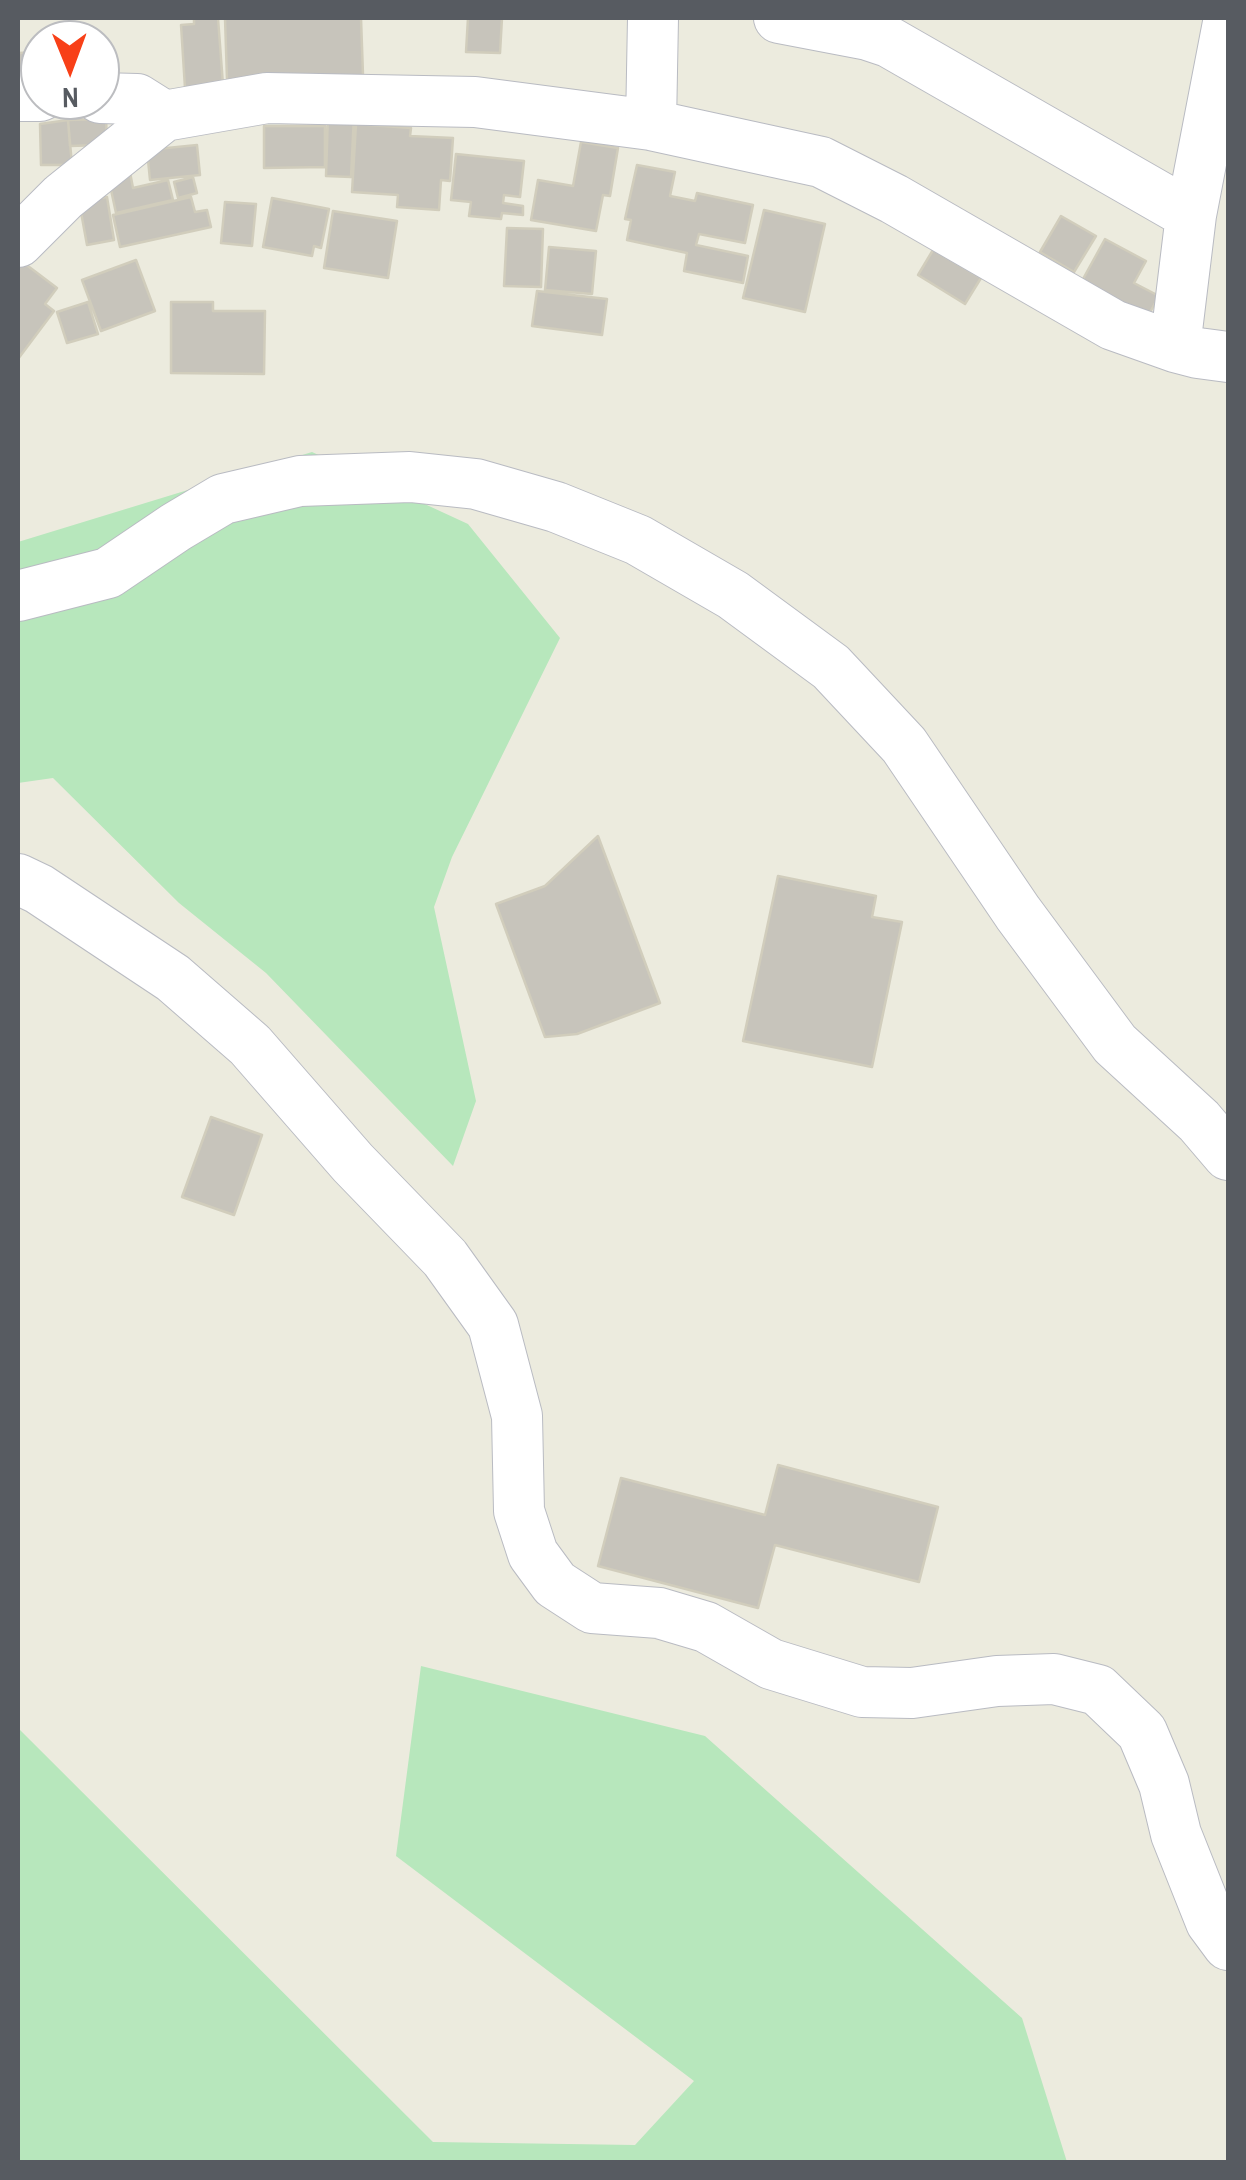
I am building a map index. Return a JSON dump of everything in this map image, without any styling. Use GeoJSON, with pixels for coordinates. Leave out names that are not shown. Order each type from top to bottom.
{"type":"FeatureCollection","features":[{"type":"Feature","properties":{"kind":"street"},"geometry":{"type":"LineString","coordinates":[[651,125],[654,18]]}},
{"type":"Feature","properties":{"kind":"street"},"geometry":{"type":"LineString","coordinates":[[779,18],[890,42],[1192,214]]}},
{"type":"Feature","properties":{"kind":"street"},"geometry":{"type":"LineString","coordinates":[[1175,347],[1192,214],[1228,23]]}},
{"type":"Feature","properties":{"kind":"street"},"geometry":{"type":"LineString","coordinates":[[18,242],[63,197],[164,116],[267,98],[475,102],[651,125],[820,162],[894,199],[1113,324],[1175,347],[1228,358]]}},
{"type":"Feature","properties":{"kind":"street"},"geometry":{"type":"LineString","coordinates":[[120,99],[137,99],[164,116]]}},
{"type":"Feature","properties":{"kind":"street"},"geometry":{"type":"LineString","coordinates":[[18,596],[108,574],[223,499],[300,481],[410,477],[476,484],[556,507],[638,540],[733,595],[831,667],[904,745],[1018,914],[1115,1044],[1199,1121],[1228,1156]]}},
{"type":"Feature","properties":{"kind":"street"},"geometry":{"type":"LineString","coordinates":[[18,879],[173,978],[250,1044],[353,1163],[445,1258],[494,1324],[517,1416],[519,1511],[533,1554],[555,1584],[592,1608],[659,1613],[690,1622],[771,1664],[862,1692],[912,1692],[996,1681],[1054,1679],[1098,1690],[1142,1732],[1211,1922],[1228,1944]]}},
{"type":"Feature","properties":{"kind":"green space"},"geometry":{"type":"Polygon","coordinates":[[[312,452],[468,524],[560,638],[452,857],[434,907],[476,1101],[453,1166],[266,973],[179,903],[53,778],[18,783],[18,542],[312,452]]]}},
{"type":"Feature","properties":{"kind":"green space"},"geometry":{"type":"Polygon","coordinates":[[[421,1666],[705,1736],[1022,2018],[1067,2162],[18,2162],[18,1728],[433,2142],[635,2145],[694,2081],[396,1856],[421,1666]]]}},
{"type":"Feature","properties":{"kind":"building"},"geometry":{"type":"Polygon","coordinates":[[[194,18],[218,18],[223,85],[185,88],[181,25],[194,24],[194,18]]]}},
{"type":"Feature","properties":{"kind":"building"},"geometry":{"type":"Polygon","coordinates":[[[225,18],[361,18],[363,75],[227,80],[225,18]]]}},
{"type":"Feature","properties":{"kind":"building"},"geometry":{"type":"Polygon","coordinates":[[[468,18],[502,18],[500,53],[466,52],[468,18]]]}},
{"type":"Feature","properties":{"kind":"building"},"geometry":{"type":"Polygon","coordinates":[[[18,53],[20,53],[18,89],[18,53]]]}},
{"type":"Feature","properties":{"kind":"building"},"geometry":{"type":"Polygon","coordinates":[[[328,114],[354,115],[351,177],[326,176],[328,114]]]}},
{"type":"Feature","properties":{"kind":"building"},"geometry":{"type":"Polygon","coordinates":[[[68,120],[106,120],[107,139],[100,145],[70,146],[68,120]]]}},
{"type":"Feature","properties":{"kind":"building"},"geometry":{"type":"Polygon","coordinates":[[[68,120],[72,165],[41,165],[40,124],[68,120]]]}},
{"type":"Feature","properties":{"kind":"building"},"geometry":{"type":"Polygon","coordinates":[[[356,124],[411,128],[410,136],[453,138],[450,181],[441,180],[439,210],[397,207],[398,195],[352,192],[356,124]]]}},
{"type":"Feature","properties":{"kind":"building"},"geometry":{"type":"Polygon","coordinates":[[[264,126],[325,126],[325,167],[264,168],[264,126]]]}},
{"type":"Feature","properties":{"kind":"building"},"geometry":{"type":"Polygon","coordinates":[[[581,142],[618,148],[610,196],[603,195],[596,231],[531,220],[538,180],[573,186],[581,142]]]}},
{"type":"Feature","properties":{"kind":"building"},"geometry":{"type":"Polygon","coordinates":[[[197,145],[200,175],[150,180],[147,150],[197,145]]]}},
{"type":"Feature","properties":{"kind":"building"},"geometry":{"type":"Polygon","coordinates":[[[456,154],[524,161],[520,197],[504,195],[503,203],[523,206],[523,215],[502,213],[501,219],[469,216],[471,202],[451,200],[456,154]]]}},
{"type":"Feature","properties":{"kind":"building"},"geometry":{"type":"Polygon","coordinates":[[[637,165],[675,172],[670,196],[695,201],[697,193],[753,205],[745,243],[699,234],[696,245],[748,256],[743,283],[684,271],[687,253],[627,240],[631,220],[625,219],[637,165]]]}},
{"type":"Feature","properties":{"kind":"building"},"geometry":{"type":"Polygon","coordinates":[[[129,167],[133,188],[168,180],[173,200],[116,213],[107,171],[129,167]]]}},
{"type":"Feature","properties":{"kind":"building"},"geometry":{"type":"Polygon","coordinates":[[[193,177],[197,193],[178,198],[174,182],[193,177]]]}},
{"type":"Feature","properties":{"kind":"building"},"geometry":{"type":"Polygon","coordinates":[[[107,197],[114,240],[87,245],[79,201],[107,197]]]}},
{"type":"Feature","properties":{"kind":"building"},"geometry":{"type":"Polygon","coordinates":[[[191,197],[195,212],[207,210],[211,227],[120,247],[113,215],[191,197]]]}},
{"type":"Feature","properties":{"kind":"building"},"geometry":{"type":"Polygon","coordinates":[[[272,198],[329,209],[321,248],[314,246],[312,256],[263,247],[272,198]]]}},
{"type":"Feature","properties":{"kind":"building"},"geometry":{"type":"Polygon","coordinates":[[[225,202],[256,204],[252,246],[221,243],[225,202]]]}},
{"type":"Feature","properties":{"kind":"building"},"geometry":{"type":"Polygon","coordinates":[[[764,210],[825,224],[805,312],[743,298],[764,210]]]}},
{"type":"Feature","properties":{"kind":"building"},"geometry":{"type":"Polygon","coordinates":[[[333,211],[397,221],[388,278],[324,268],[333,211]]]}},
{"type":"Feature","properties":{"kind":"building"},"geometry":{"type":"Polygon","coordinates":[[[1061,216],[1096,236],[1074,272],[1040,252],[1061,216]]]}},
{"type":"Feature","properties":{"kind":"building"},"geometry":{"type":"Polygon","coordinates":[[[507,228],[543,229],[541,287],[504,286],[507,228]]]}},
{"type":"Feature","properties":{"kind":"building"},"geometry":{"type":"Polygon","coordinates":[[[1105,239],[1146,261],[1134,283],[1159,296],[1143,325],[1083,279],[1105,239]]]}},
{"type":"Feature","properties":{"kind":"building"},"geometry":{"type":"Polygon","coordinates":[[[549,247],[596,251],[592,294],[545,290],[549,247]]]}},
{"type":"Feature","properties":{"kind":"building"},"geometry":{"type":"Polygon","coordinates":[[[933,250],[981,278],[965,304],[918,275],[933,250]]]}},
{"type":"Feature","properties":{"kind":"building"},"geometry":{"type":"Polygon","coordinates":[[[20,260],[57,288],[45,304],[54,311],[18,359],[18,263],[20,260]]]}},
{"type":"Feature","properties":{"kind":"building"},"geometry":{"type":"Polygon","coordinates":[[[136,260],[155,311],[101,331],[82,280],[136,260]]]}},
{"type":"Feature","properties":{"kind":"building"},"geometry":{"type":"Polygon","coordinates":[[[537,291],[607,299],[602,335],[532,326],[537,291]]]}},
{"type":"Feature","properties":{"kind":"building"},"geometry":{"type":"Polygon","coordinates":[[[88,302],[98,334],[67,343],[57,312],[88,302]]]}},
{"type":"Feature","properties":{"kind":"building"},"geometry":{"type":"Polygon","coordinates":[[[171,302],[213,302],[213,311],[265,311],[264,374],[171,373],[171,302]]]}},
{"type":"Feature","properties":{"kind":"building"},"geometry":{"type":"Polygon","coordinates":[[[598,836],[660,1003],[577,1034],[545,1037],[496,904],[545,886],[598,836]]]}},
{"type":"Feature","properties":{"kind":"building"},"geometry":{"type":"Polygon","coordinates":[[[778,876],[876,896],[872,917],[902,922],[872,1067],[743,1041],[778,876]]]}},
{"type":"Feature","properties":{"kind":"building"},"geometry":{"type":"Polygon","coordinates":[[[211,1117],[262,1135],[234,1215],[182,1197],[211,1117]]]}},
{"type":"Feature","properties":{"kind":"building"},"geometry":{"type":"Polygon","coordinates":[[[778,1465],[938,1507],[919,1582],[775,1545],[758,1608],[598,1566],[621,1478],[765,1515],[778,1465]]]}}]}
